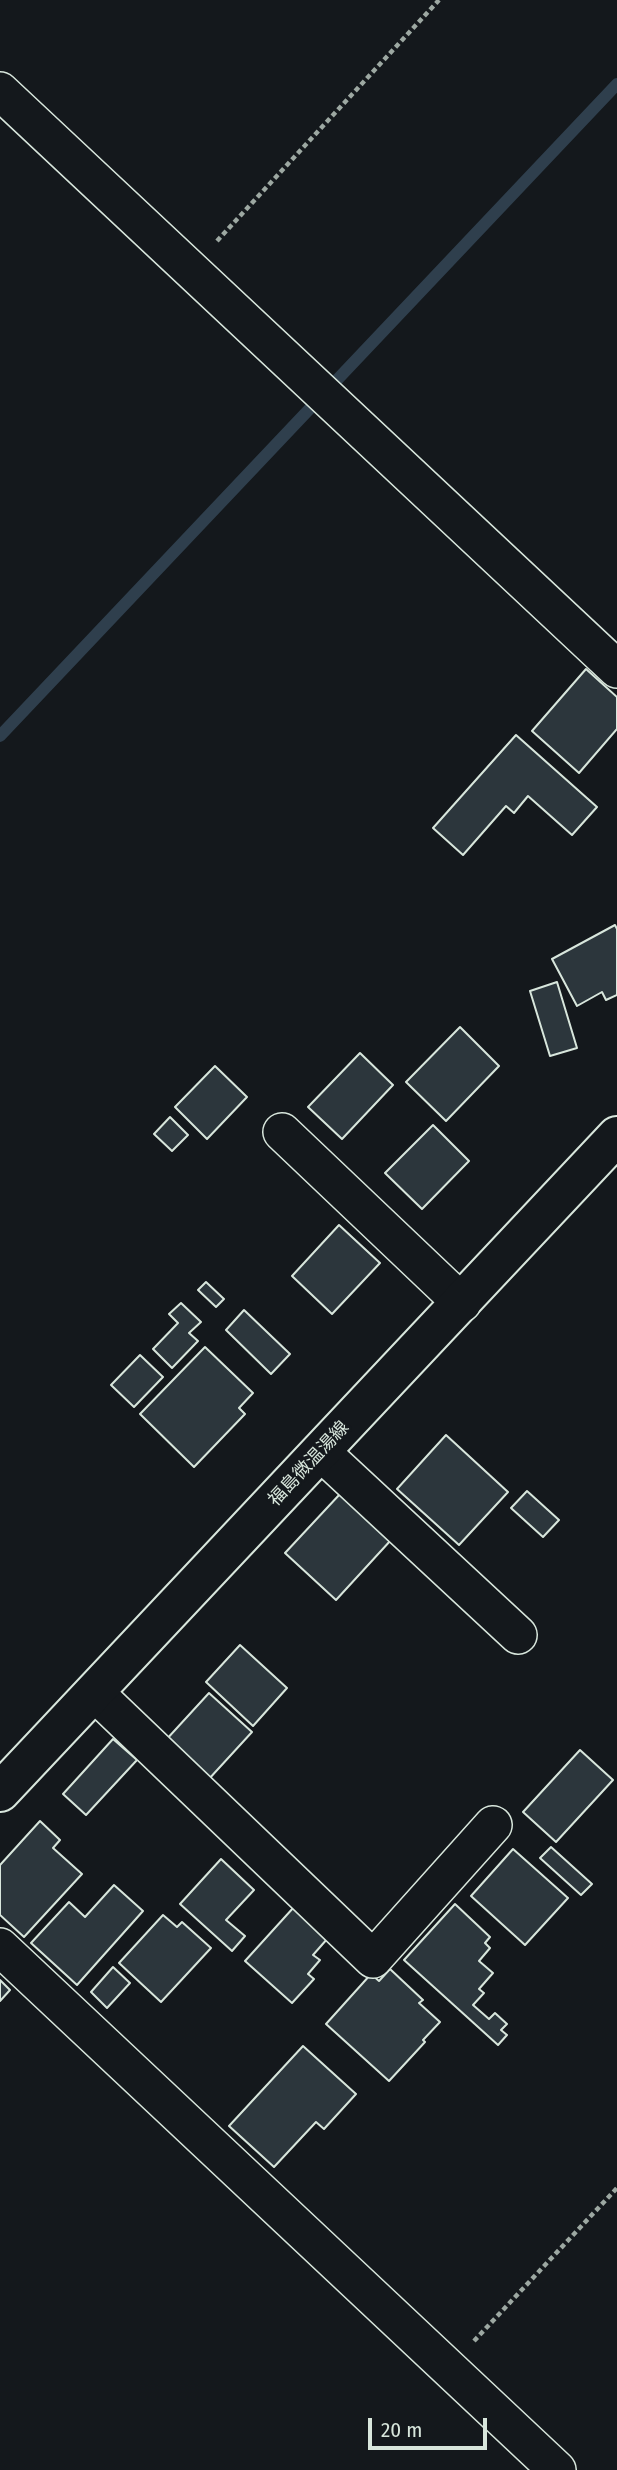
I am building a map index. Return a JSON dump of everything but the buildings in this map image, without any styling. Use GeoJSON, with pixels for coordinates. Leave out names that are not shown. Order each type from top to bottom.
{"type":"FeatureCollection","features":[{"type":"Feature","properties":{"kind":"main road","name":"福島微温湯線"},"geometry":{"type":"LineString","coordinates":[[0,1792],[617,1136]]}},
{"type":"Feature","properties":{"kind":"street"},"geometry":{"type":"LineString","coordinates":[[0,91],[617,669]]}},
{"type":"Feature","properties":{"kind":"street"},"geometry":{"type":"LineString","coordinates":[[282,1132],[462,1303]]}},
{"type":"Feature","properties":{"kind":"street"},"geometry":{"type":"LineString","coordinates":[[321,1452],[518,1634]]}},
{"type":"Feature","properties":{"kind":"street"},"geometry":{"type":"LineString","coordinates":[[94,1692],[373,1959],[493,1825]]}},
{"type":"Feature","properties":{"kind":"street"},"geometry":{"type":"LineString","coordinates":[[0,1947],[557,2470]]}},
{"type":"Feature","properties":{"kind":"path"},"geometry":{"type":"LineString","coordinates":[[191,270],[439,0]]}},
{"type":"Feature","properties":{"kind":"path"},"geometry":{"type":"LineString","coordinates":[[449,2368],[617,2188]]}},
{"type":"Feature","properties":{"kind":"waterway"},"geometry":{"type":"LineString","coordinates":[[0,736],[617,84]]}}]}
